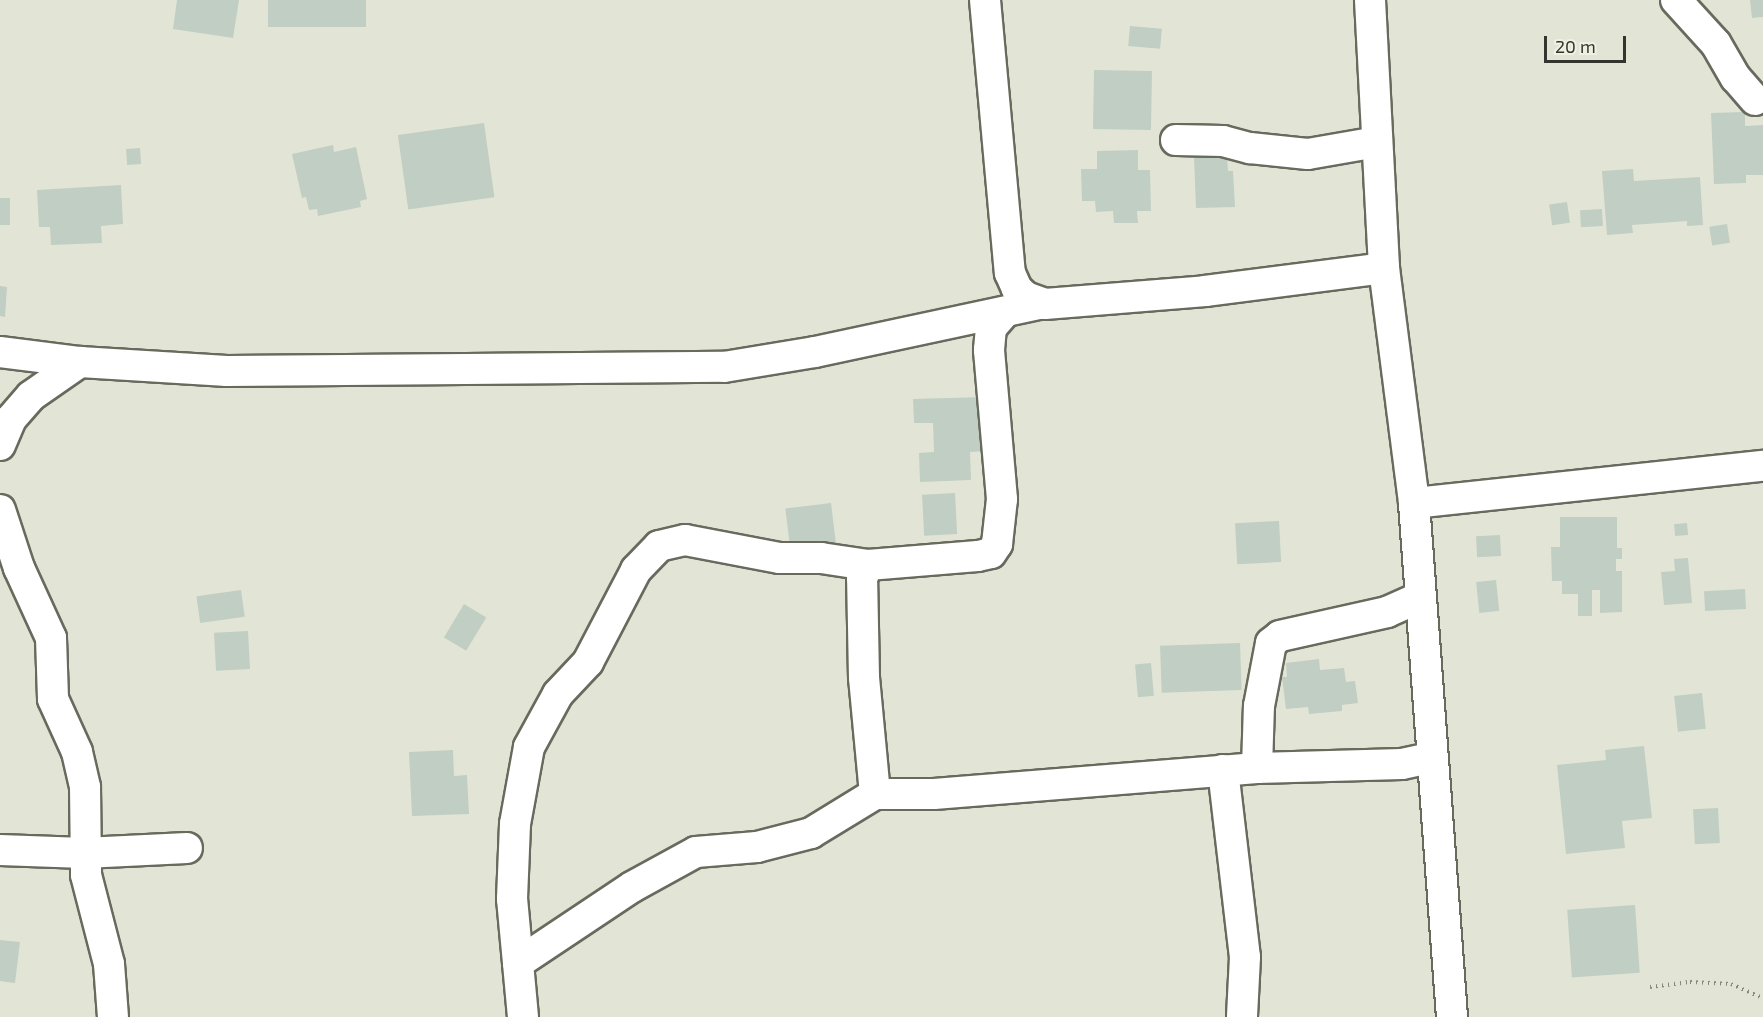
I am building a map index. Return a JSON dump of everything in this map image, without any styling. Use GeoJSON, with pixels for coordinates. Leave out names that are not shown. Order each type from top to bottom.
{"type":"FeatureCollection","features":[{"type":"Feature","properties":{"kind":"street"},"geometry":{"type":"LineString","coordinates":[[985,0],[1010,273],[1017,289],[1038,304]]}},
{"type":"Feature","properties":{"kind":"street"},"geometry":{"type":"LineString","coordinates":[[1370,0],[1384,268],[1414,503],[1419,598],[1452,1017]]}},
{"type":"Feature","properties":{"kind":"street"},"geometry":{"type":"LineString","coordinates":[[1676,0],[1716,44],[1736,78],[1755,100]]}},
{"type":"Feature","properties":{"kind":"street"},"geometry":{"type":"LineString","coordinates":[[1176,140],[1223,141],[1250,148],[1308,154],[1377,142]]}},
{"type":"Feature","properties":{"kind":"street"},"geometry":{"type":"LineString","coordinates":[[0,352],[80,362],[227,370],[724,367],[1038,304],[1205,291],[1384,268]]}},
{"type":"Feature","properties":{"kind":"street"},"geometry":{"type":"LineString","coordinates":[[523,1017],[512,899],[514,824],[529,747],[558,694],[588,662],[636,570],[659,546],[685,540],[779,558],[821,558],[868,565],[991,553],[997,544],[1002,500],[989,350],[991,328],[1005,312]]}},
{"type":"Feature","properties":{"kind":"street"},"geometry":{"type":"LineString","coordinates":[[4,419],[31,396],[80,362]]}},
{"type":"Feature","properties":{"kind":"street"},"geometry":{"type":"LineString","coordinates":[[1414,503],[1763,466]]}},
{"type":"Feature","properties":{"kind":"street"},"geometry":{"type":"LineString","coordinates":[[0,510],[19,568],[51,638],[53,699],[77,752],[85,788],[84,853],[95,916],[109,964],[112,1017]]}},
{"type":"Feature","properties":{"kind":"street"},"geometry":{"type":"LineString","coordinates":[[868,565],[862,578],[864,678],[875,794]]}},
{"type":"Feature","properties":{"kind":"street"},"geometry":{"type":"LineString","coordinates":[[1257,768],[1259,706],[1271,643],[1280,636],[1387,612],[1419,598]]}},
{"type":"Feature","properties":{"kind":"street"},"geometry":{"type":"LineString","coordinates":[[518,963],[632,887],[696,852],[757,847],[811,833],[875,794],[934,794],[1257,768],[1402,764],[1431,758]]}},
{"type":"Feature","properties":{"kind":"street"},"geometry":{"type":"LineString","coordinates":[[1223,770],[1245,957],[1242,1017]]}},
{"type":"Feature","properties":{"kind":"street"},"geometry":{"type":"LineString","coordinates":[[0,850],[84,853],[187,848]]}},
{"type":"Feature","properties":{"kind":"path"},"geometry":{"type":"LineString","coordinates":[[1650,987],[1690,982],[1731,984],[1763,998]]}},
{"type":"Feature","properties":{"kind":"building"},"geometry":{"type":"Polygon","coordinates":[[[177,0],[239,0],[233,38],[173,29],[177,0]]]}},
{"type":"Feature","properties":{"kind":"building"},"geometry":{"type":"Polygon","coordinates":[[[268,0],[366,0],[366,27],[268,27],[268,0]]]}},
{"type":"Feature","properties":{"kind":"building"},"geometry":{"type":"Polygon","coordinates":[[[1750,0],[1763,0],[1763,17],[1752,18],[1750,0]]]}},
{"type":"Feature","properties":{"kind":"building"},"geometry":{"type":"Polygon","coordinates":[[[1130,26],[1162,29],[1160,49],[1128,46],[1130,26]]]}},
{"type":"Feature","properties":{"kind":"building"},"geometry":{"type":"Polygon","coordinates":[[[1094,70],[1152,71],[1151,130],[1093,129],[1094,70]]]}},
{"type":"Feature","properties":{"kind":"building"},"geometry":{"type":"Polygon","coordinates":[[[1745,112],[1745,126],[1763,125],[1763,175],[1746,175],[1746,183],[1714,184],[1711,113],[1745,112]]]}},
{"type":"Feature","properties":{"kind":"building"},"geometry":{"type":"Polygon","coordinates":[[[484,123],[494,197],[408,209],[398,135],[484,123]]]}},
{"type":"Feature","properties":{"kind":"building"},"geometry":{"type":"Polygon","coordinates":[[[333,145],[334,152],[356,147],[367,199],[360,201],[361,207],[318,216],[317,209],[309,210],[306,197],[302,198],[292,154],[333,145]]]}},
{"type":"Feature","properties":{"kind":"building"},"geometry":{"type":"Polygon","coordinates":[[[140,148],[141,164],[127,165],[126,149],[140,148]]]}},
{"type":"Feature","properties":{"kind":"building"},"geometry":{"type":"Polygon","coordinates":[[[1138,150],[1138,170],[1150,170],[1151,211],[1137,211],[1138,223],[1114,223],[1113,211],[1096,212],[1095,201],[1082,201],[1081,169],[1097,169],[1097,151],[1138,150]]]}},
{"type":"Feature","properties":{"kind":"building"},"geometry":{"type":"Polygon","coordinates":[[[1227,156],[1228,171],[1233,171],[1235,207],[1196,208],[1194,158],[1227,156]]]}},
{"type":"Feature","properties":{"kind":"building"},"geometry":{"type":"Polygon","coordinates":[[[1633,169],[1634,181],[1700,177],[1703,225],[1687,226],[1687,221],[1632,225],[1633,233],[1607,235],[1602,171],[1633,169]]]}},
{"type":"Feature","properties":{"kind":"building"},"geometry":{"type":"Polygon","coordinates":[[[121,185],[123,224],[101,226],[102,243],[51,245],[50,227],[39,227],[37,190],[121,185]]]}},
{"type":"Feature","properties":{"kind":"building"},"geometry":{"type":"Polygon","coordinates":[[[0,198],[10,198],[10,225],[0,225],[0,198]]]}},
{"type":"Feature","properties":{"kind":"building"},"geometry":{"type":"Polygon","coordinates":[[[1567,202],[1570,223],[1552,225],[1549,205],[1567,202]]]}},
{"type":"Feature","properties":{"kind":"building"},"geometry":{"type":"Polygon","coordinates":[[[1602,209],[1603,226],[1581,227],[1580,210],[1602,209]]]}},
{"type":"Feature","properties":{"kind":"building"},"geometry":{"type":"Polygon","coordinates":[[[1727,224],[1730,243],[1712,246],[1709,227],[1727,224]]]}},
{"type":"Feature","properties":{"kind":"building"},"geometry":{"type":"Polygon","coordinates":[[[0,286],[7,287],[5,317],[0,316],[0,286]]]}},
{"type":"Feature","properties":{"kind":"building"},"geometry":{"type":"Polygon","coordinates":[[[984,397],[985,451],[970,452],[971,480],[920,482],[919,453],[934,452],[933,423],[914,423],[913,399],[984,397]]]}},
{"type":"Feature","properties":{"kind":"building"},"geometry":{"type":"Polygon","coordinates":[[[955,493],[957,534],[924,536],[922,495],[955,493]]]}},
{"type":"Feature","properties":{"kind":"building"},"geometry":{"type":"Polygon","coordinates":[[[831,503],[836,545],[790,550],[785,509],[831,503]]]}},
{"type":"Feature","properties":{"kind":"building"},"geometry":{"type":"Polygon","coordinates":[[[1560,517],[1617,517],[1617,548],[1622,548],[1622,559],[1616,559],[1616,571],[1622,571],[1622,612],[1600,613],[1600,590],[1592,590],[1592,616],[1578,616],[1578,594],[1562,594],[1562,581],[1552,581],[1551,547],[1560,547],[1560,517]]]}},
{"type":"Feature","properties":{"kind":"building"},"geometry":{"type":"Polygon","coordinates":[[[1279,521],[1281,562],[1237,564],[1235,523],[1279,521]]]}},
{"type":"Feature","properties":{"kind":"building"},"geometry":{"type":"Polygon","coordinates":[[[1687,523],[1688,535],[1675,536],[1674,524],[1687,523]]]}},
{"type":"Feature","properties":{"kind":"building"},"geometry":{"type":"Polygon","coordinates":[[[1500,535],[1501,556],[1477,557],[1476,536],[1500,535]]]}},
{"type":"Feature","properties":{"kind":"building"},"geometry":{"type":"Polygon","coordinates":[[[1688,558],[1692,603],[1664,605],[1661,572],[1675,571],[1674,559],[1688,558]]]}},
{"type":"Feature","properties":{"kind":"building"},"geometry":{"type":"Polygon","coordinates":[[[1496,580],[1499,611],[1479,613],[1476,582],[1496,580]]]}},
{"type":"Feature","properties":{"kind":"building"},"geometry":{"type":"Polygon","coordinates":[[[1745,589],[1746,609],[1705,611],[1704,591],[1745,589]]]}},
{"type":"Feature","properties":{"kind":"building"},"geometry":{"type":"Polygon","coordinates":[[[241,590],[245,617],[200,623],[196,596],[241,590]]]}},
{"type":"Feature","properties":{"kind":"building"},"geometry":{"type":"Polygon","coordinates":[[[464,604],[486,617],[466,651],[444,637],[464,604]]]}},
{"type":"Feature","properties":{"kind":"building"},"geometry":{"type":"Polygon","coordinates":[[[248,631],[250,669],[216,671],[214,633],[248,631]]]}},
{"type":"Feature","properties":{"kind":"building"},"geometry":{"type":"Polygon","coordinates":[[[1240,643],[1242,690],[1162,693],[1160,646],[1240,643]]]}},
{"type":"Feature","properties":{"kind":"building"},"geometry":{"type":"Polygon","coordinates":[[[1319,659],[1320,670],[1344,668],[1346,682],[1355,681],[1358,703],[1342,705],[1342,711],[1309,714],[1308,707],[1286,709],[1282,677],[1287,677],[1286,663],[1319,659]]]}},
{"type":"Feature","properties":{"kind":"building"},"geometry":{"type":"Polygon","coordinates":[[[1151,663],[1154,696],[1138,697],[1135,664],[1151,663]]]}},
{"type":"Feature","properties":{"kind":"building"},"geometry":{"type":"Polygon","coordinates":[[[1702,693],[1706,729],[1678,732],[1674,696],[1702,693]]]}},
{"type":"Feature","properties":{"kind":"building"},"geometry":{"type":"Polygon","coordinates":[[[1644,746],[1652,818],[1622,821],[1625,848],[1566,854],[1557,765],[1606,760],[1605,750],[1644,746]]]}},
{"type":"Feature","properties":{"kind":"building"},"geometry":{"type":"Polygon","coordinates":[[[453,750],[454,776],[467,775],[469,814],[412,816],[409,752],[453,750]]]}},
{"type":"Feature","properties":{"kind":"building"},"geometry":{"type":"Polygon","coordinates":[[[1718,808],[1720,843],[1695,844],[1693,809],[1718,808]]]}},
{"type":"Feature","properties":{"kind":"building"},"geometry":{"type":"Polygon","coordinates":[[[1635,905],[1640,973],[1572,978],[1567,910],[1635,905]]]}},
{"type":"Feature","properties":{"kind":"building"},"geometry":{"type":"Polygon","coordinates":[[[0,940],[20,942],[15,983],[0,981],[0,940]]]}}]}
